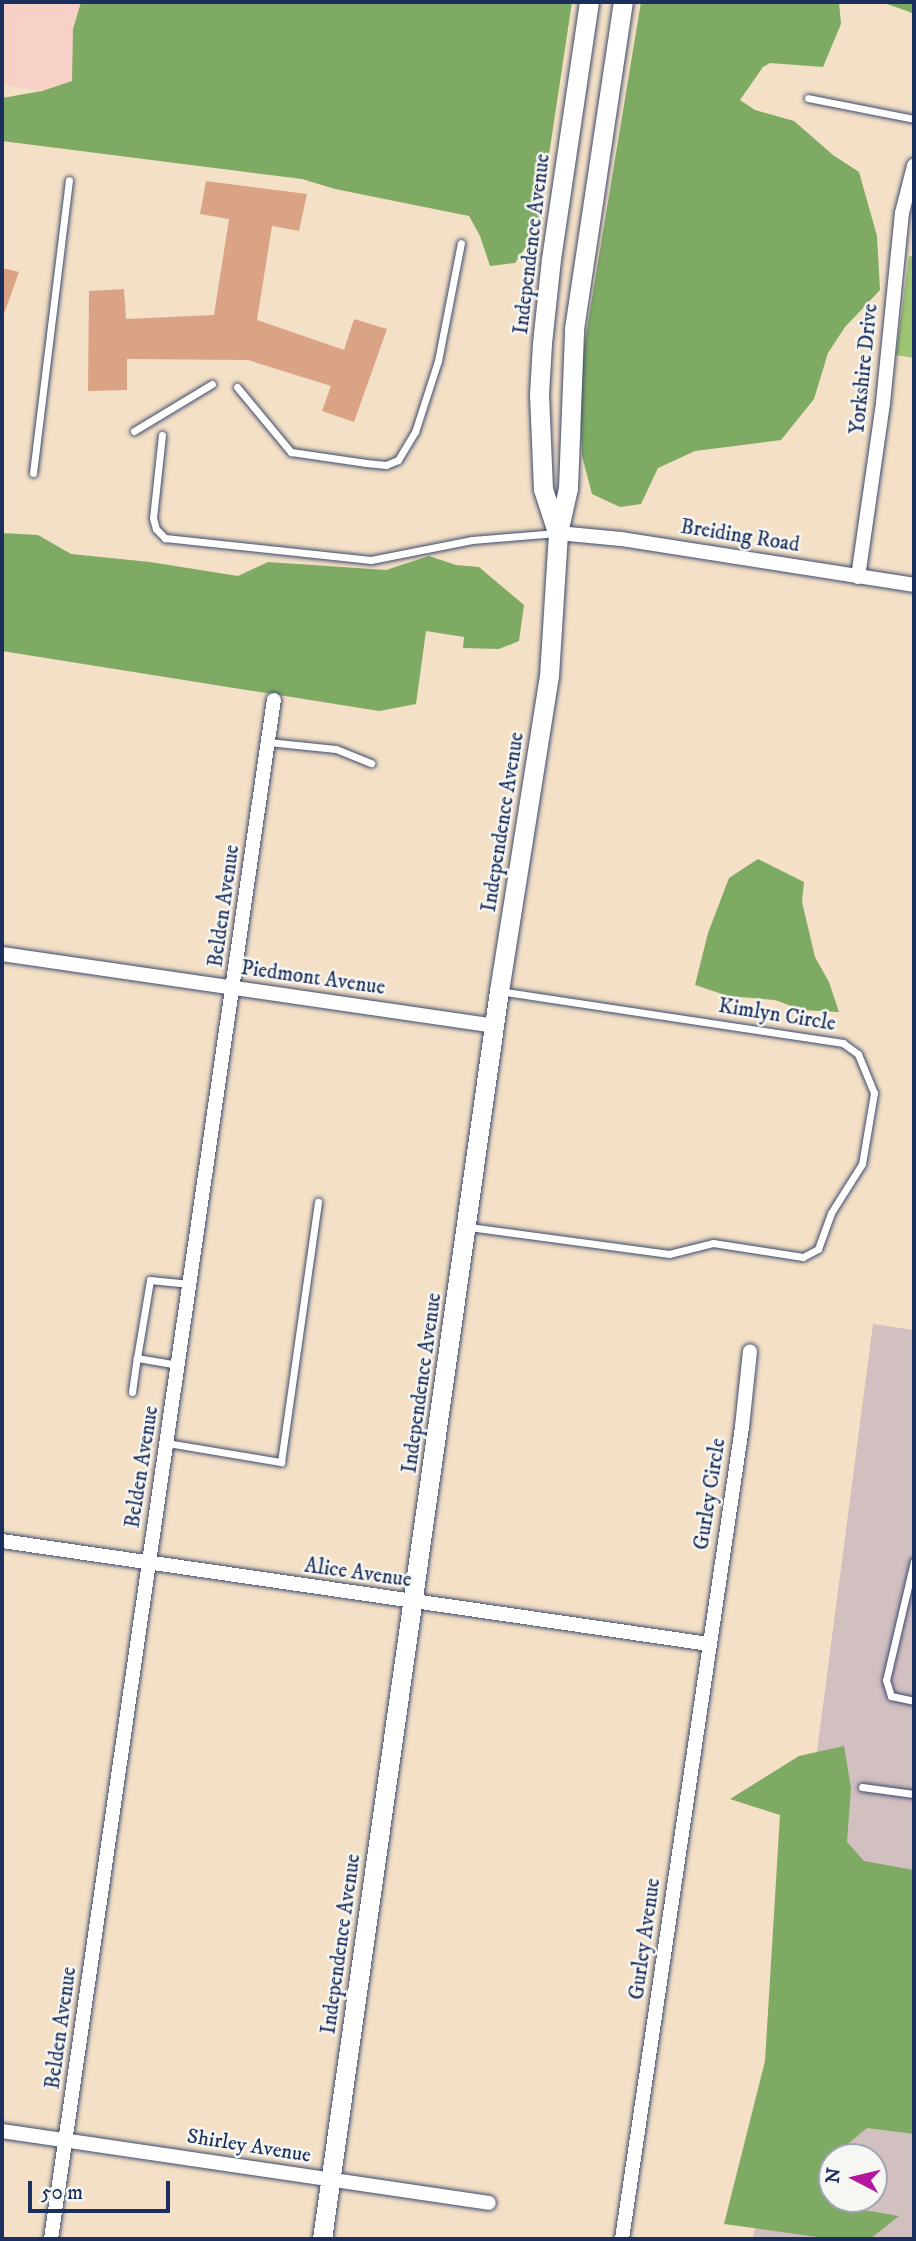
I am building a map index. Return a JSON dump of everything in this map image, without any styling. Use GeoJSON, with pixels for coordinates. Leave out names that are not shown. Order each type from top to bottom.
{"type":"FeatureCollection","features":[{"type":"Feature","properties":{"kind":"street","name":"Independence Avenue"},"geometry":{"type":"LineString","coordinates":[[558,533],[544,489],[539,394],[551,259],[589,2]]}},
{"type":"Feature","properties":{"kind":"street","name":"Independence Avenue"},"geometry":{"type":"LineString","coordinates":[[322,2239],[499,991],[549,676],[558,533],[568,488],[574,329],[623,2]]}},
{"type":"Feature","properties":{"kind":"street","name":"Yorkshire Drive"},"geometry":{"type":"LineString","coordinates":[[858,577],[883,403],[902,213],[914,166]]}},
{"type":"Feature","properties":{"kind":"street","name":"Breiding Road"},"geometry":{"type":"LineString","coordinates":[[558,533],[621,539],[914,585]]}},
{"type":"Feature","properties":{"kind":"street","name":"Belden Avenue"},"geometry":{"type":"LineString","coordinates":[[51,2239],[274,701]]}},
{"type":"Feature","properties":{"kind":"street","name":"Piedmont Avenue"},"geometry":{"type":"LineString","coordinates":[[2,954],[494,1026]]}},
{"type":"Feature","properties":{"kind":"street","name":"Gurley Circle"},"geometry":{"type":"LineString","coordinates":[[709,1644],[750,1351]]}},
{"type":"Feature","properties":{"kind":"street","name":"Alice Avenue"},"geometry":{"type":"LineString","coordinates":[[2,1541],[412,1603],[709,1644]]}},
{"type":"Feature","properties":{"kind":"street","name":"Gurley Avenue"},"geometry":{"type":"LineString","coordinates":[[622,2239],[709,1644]]}},
{"type":"Feature","properties":{"kind":"street","name":"Shirley Avenue"},"geometry":{"type":"LineString","coordinates":[[2,2131],[489,2203]]}},
{"type":"Feature","properties":{"kind":"lane"},"geometry":{"type":"LineString","coordinates":[[808,98],[914,119]]}},
{"type":"Feature","properties":{"kind":"lane"},"geometry":{"type":"LineString","coordinates":[[33,473],[69,180]]}},
{"type":"Feature","properties":{"kind":"lane"},"geometry":{"type":"LineString","coordinates":[[237,387],[290,452],[386,465],[398,460],[415,432],[438,361],[461,243]]}},
{"type":"Feature","properties":{"kind":"lane"},"geometry":{"type":"LineString","coordinates":[[134,431],[212,384]]}},
{"type":"Feature","properties":{"kind":"lane"},"geometry":{"type":"LineString","coordinates":[[162,435],[153,518],[156,529],[165,538],[371,561],[472,540],[558,533]]}},
{"type":"Feature","properties":{"kind":"lane"},"geometry":{"type":"LineString","coordinates":[[268,742],[336,749],[371,763]]}},
{"type":"Feature","properties":{"kind":"lane","name":"Kimlyn Circle"},"geometry":{"type":"LineString","coordinates":[[467,1227],[669,1254],[713,1242],[803,1257],[818,1250],[831,1213],[862,1164],[873,1093],[858,1054],[851,1046],[843,1043],[499,991]]}},
{"type":"Feature","properties":{"kind":"lane"},"geometry":{"type":"LineString","coordinates":[[167,1443],[281,1462],[318,1202]]}},
{"type":"Feature","properties":{"kind":"lane"},"geometry":{"type":"LineString","coordinates":[[132,1392],[150,1280],[190,1284]]}},
{"type":"Feature","properties":{"kind":"lane"},"geometry":{"type":"LineString","coordinates":[[137,1358],[178,1365]]}},
{"type":"Feature","properties":{"kind":"lane"},"geometry":{"type":"LineString","coordinates":[[914,1561],[886,1680],[891,1696],[914,1701]]}},
{"type":"Feature","properties":{"kind":"lane"},"geometry":{"type":"LineString","coordinates":[[862,1787],[914,1794]]}},
{"type":"Feature","properties":{"kind":"shaded area"},"geometry":{"type":"Polygon","coordinates":[[[2,2],[84,2],[70,94],[2,85],[2,2]]]}},
{"type":"Feature","properties":{"kind":"shaded area"},"geometry":{"type":"Polygon","coordinates":[[[873,1324],[914,1330],[914,2239],[753,2239],[873,1324]]]}},
{"type":"Feature","properties":{"kind":"green space"},"geometry":{"type":"Polygon","coordinates":[[[81,2],[572,2],[538,228],[515,263],[490,266],[480,236],[469,216],[335,189],[302,179],[2,141],[2,98],[42,91],[72,81],[73,29],[81,2]]]}},
{"type":"Feature","properties":{"kind":"green space"},"geometry":{"type":"Polygon","coordinates":[[[641,2],[839,2],[841,24],[823,67],[770,63],[763,67],[740,100],[755,110],[794,121],[833,155],[859,172],[877,236],[880,290],[845,327],[828,353],[814,399],[781,440],[695,451],[658,468],[641,504],[620,507],[592,494],[582,456],[579,377],[641,2]]]}},
{"type":"Feature","properties":{"kind":"green space"},"geometry":{"type":"Polygon","coordinates":[[[881,2],[914,2],[914,14],[907,11],[881,2]]]}},
{"type":"Feature","properties":{"kind":"green space"},"geometry":{"type":"Polygon","coordinates":[[[909,256],[914,257],[914,358],[896,355],[909,256]]]}},
{"type":"Feature","properties":{"kind":"green space"},"geometry":{"type":"Polygon","coordinates":[[[2,533],[38,535],[71,554],[150,562],[238,576],[268,562],[386,570],[429,556],[456,565],[479,567],[524,605],[519,641],[499,649],[463,648],[464,637],[426,631],[416,704],[379,711],[2,651],[2,533]]]}},
{"type":"Feature","properties":{"kind":"green space"},"geometry":{"type":"Polygon","coordinates":[[[758,859],[804,882],[802,902],[815,957],[829,982],[839,1012],[802,1010],[775,1000],[728,996],[695,985],[708,933],[729,878],[758,859]]]}},
{"type":"Feature","properties":{"kind":"green space"},"geometry":{"type":"Polygon","coordinates":[[[844,1746],[851,1788],[847,1842],[864,1861],[914,1870],[914,2134],[867,2128],[849,2143],[818,2143],[818,2213],[881,2213],[899,2216],[870,2239],[832,2239],[724,2224],[765,2061],[780,1815],[730,1799],[799,1756],[844,1746]]]}},
{"type":"Feature","properties":{"kind":"building"},"geometry":{"type":"Polygon","coordinates":[[[206,181],[307,194],[299,231],[272,226],[257,320],[344,350],[354,319],[387,329],[354,422],[322,411],[331,386],[248,360],[127,359],[127,390],[88,391],[89,291],[124,289],[126,319],[214,315],[229,219],[200,214],[206,181]]]}},
{"type":"Feature","properties":{"kind":"building"},"geometry":{"type":"Polygon","coordinates":[[[2,268],[19,272],[4,314],[2,314],[2,268]]]}}]}
